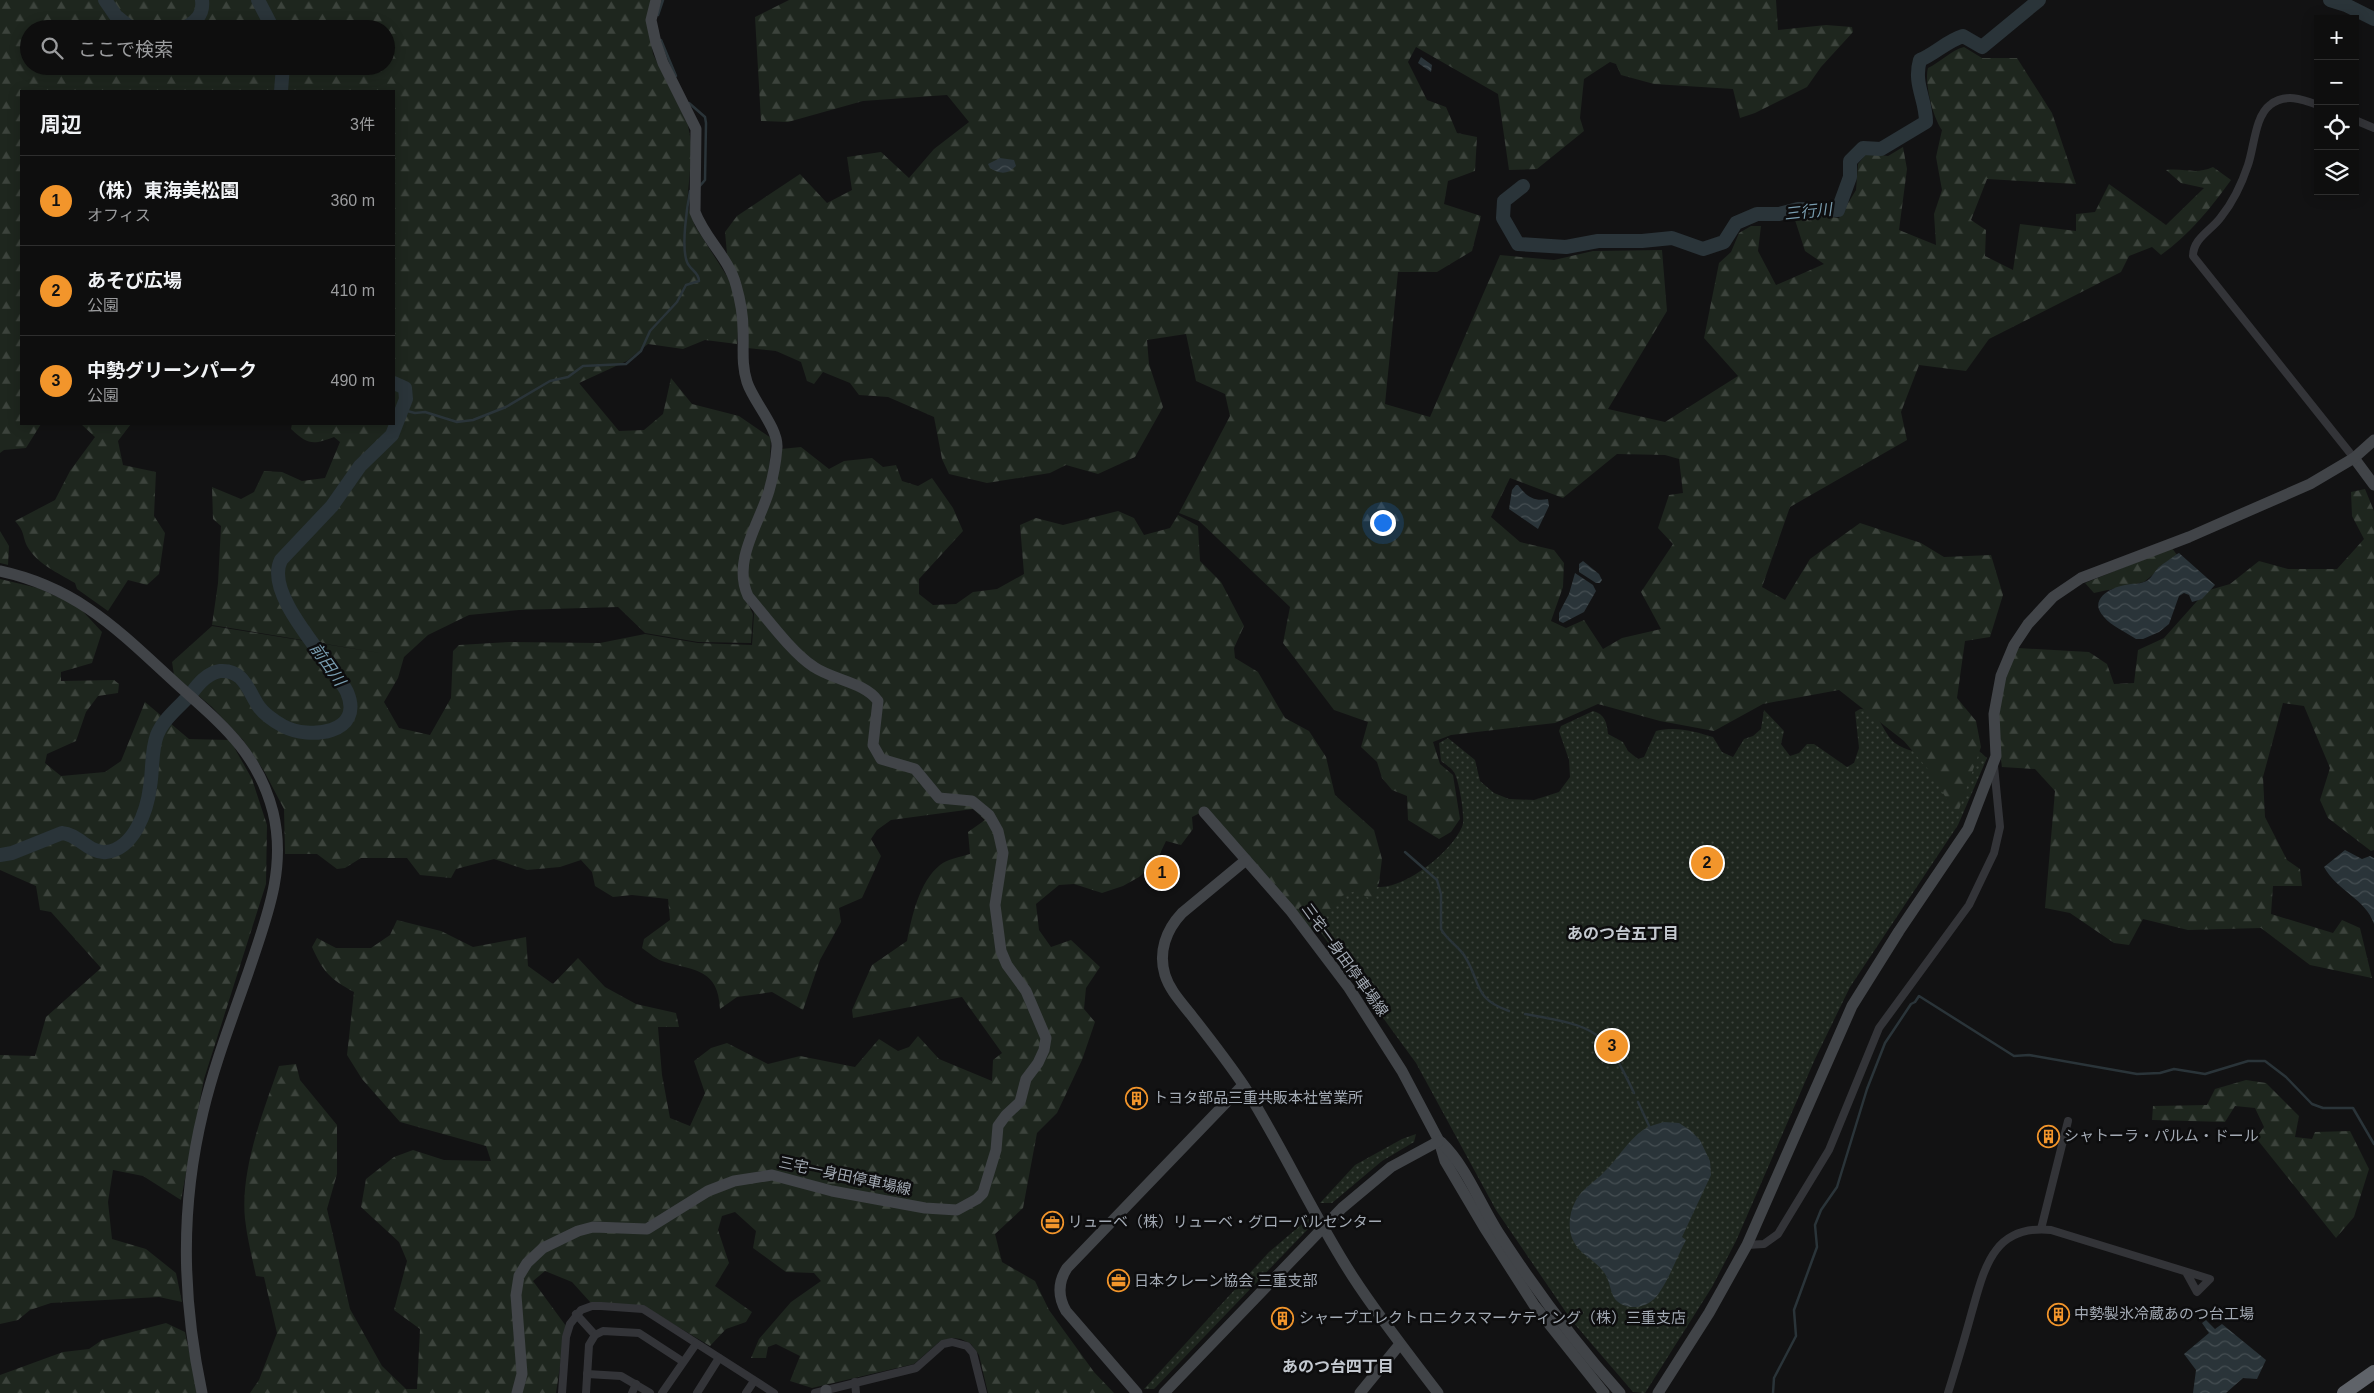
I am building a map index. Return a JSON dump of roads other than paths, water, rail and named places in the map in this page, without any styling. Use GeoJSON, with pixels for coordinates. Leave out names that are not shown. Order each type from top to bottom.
{"type":"FeatureCollection","features":[{"type":"Feature","properties":{"kind":"highway"},"geometry":{"type":"LineString","coordinates":[[2344,1393],[2374,1372]]}},
{"type":"Feature","properties":{"kind":"street","name":"三宅一身田停車場線"},"geometry":{"type":"LineString","coordinates":[[517,1393],[522,1374],[517,1283],[527,1263],[543,1248],[578,1231],[594,1227],[647,1229],[708,1191],[734,1181],[772,1175],[840,1193],[925,1208],[957,1210],[977,1199],[982,1192],[996,1150],[998,1126],[1006,1114],[1020,1102],[1026,1079],[1038,1064],[1046,1045],[1043,1030],[1026,991],[1006,965],[1001,951],[995,905],[1004,853],[998,831],[989,814],[967,800],[939,798],[915,769],[881,759],[873,745],[878,701],[873,694],[822,672],[807,662],[748,596],[745,590],[745,557],[770,490],[776,458],[777,439],[753,397],[744,369],[742,359],[743,329],[734,277],[700,224],[695,212],[696,129],[663,63],[656,43],[651,20],[656,0]]}},
{"type":"Feature","properties":{"kind":"street"},"geometry":{"type":"LineString","coordinates":[[2314,104],[2292,98],[2282,99],[2270,104],[2262,114],[2247,167],[2236,192],[2221,217],[2196,243],[2193,256],[2374,485]]}},
{"type":"Feature","properties":{"kind":"street"},"geometry":{"type":"LineString","coordinates":[[2359,122],[2374,128]]}},
{"type":"Feature","properties":{"kind":"street"},"geometry":{"type":"LineString","coordinates":[[1658,1393],[1709,1314],[1747,1245],[1846,1016],[1899,931],[1968,829],[1994,766],[1996,756],[1996,702],[2004,666],[2024,630],[2053,597],[2081,578],[2188,537],[2310,484],[2354,458],[2374,440]]}},
{"type":"Feature","properties":{"kind":"street"},"geometry":{"type":"LineString","coordinates":[[0,571],[49,586],[89,607],[208,711],[231,732],[259,774],[272,810],[278,859],[272,900],[203,1110],[190,1179],[186,1213],[186,1269],[191,1336],[202,1393]]}},
{"type":"Feature","properties":{"kind":"street"},"geometry":{"type":"LineString","coordinates":[[1747,1245],[1764,1244],[1778,1234],[1829,1150],[1879,1028],[1969,905],[1994,853],[2000,827],[2001,816],[1994,766]]}},
{"type":"Feature","properties":{"kind":"street","name":"三宅一身田停車場線"},"geometry":{"type":"LineString","coordinates":[[1204,812],[1296,917],[1349,988],[1402,1071],[1439,1141],[1450,1169],[1484,1227],[1529,1298],[1604,1393]]}},
{"type":"Feature","properties":{"kind":"street"},"geometry":{"type":"LineString","coordinates":[[1246,860],[1177,918],[1167,935],[1162,955],[1165,973],[1172,990],[1243,1085],[1353,1276],[1400,1344],[1438,1393]]}},
{"type":"Feature","properties":{"kind":"street"},"geometry":{"type":"LineString","coordinates":[[1137,1393],[1066,1311],[1060,1296],[1060,1282],[1067,1268],[1243,1085]]}},
{"type":"Feature","properties":{"kind":"street"},"geometry":{"type":"LineString","coordinates":[[2041,1229],[2068,1122]]}},
{"type":"Feature","properties":{"kind":"street","name":"三宅一身田停車場線"},"geometry":{"type":"LineString","coordinates":[[1439,1141],[1454,1155],[1493,1224],[1528,1277],[1562,1324],[1620,1393]]}},
{"type":"Feature","properties":{"kind":"street"},"geometry":{"type":"LineString","coordinates":[[1164,1393],[1324,1226],[1374,1180],[1407,1158],[1439,1141]]}},
{"type":"Feature","properties":{"kind":"street"},"geometry":{"type":"LineString","coordinates":[[1948,1393],[1988,1260],[1998,1247],[2008,1239],[2024,1231],[2041,1229],[2058,1231],[2186,1272]]}},
{"type":"Feature","properties":{"kind":"street"},"geometry":{"type":"LineString","coordinates":[[562,1393],[567,1332],[576,1314],[592,1306],[637,1307],[653,1315],[774,1393]]}},
{"type":"Feature","properties":{"kind":"street"},"geometry":{"type":"LineString","coordinates":[[576,1314],[596,1335]]}},
{"type":"Feature","properties":{"kind":"street"},"geometry":{"type":"LineString","coordinates":[[586,1393],[590,1345],[596,1335],[609,1330],[639,1332],[682,1361]]}},
{"type":"Feature","properties":{"kind":"street"},"geometry":{"type":"LineString","coordinates":[[822,1392],[855,1382],[916,1368],[943,1344],[952,1342],[967,1346],[973,1353],[983,1393]]}},
{"type":"Feature","properties":{"kind":"street"},"geometry":{"type":"LineString","coordinates":[[662,1393],[682,1361],[684,1362],[696,1344]]}},
{"type":"Feature","properties":{"kind":"street"},"geometry":{"type":"LineString","coordinates":[[1360,1393],[1400,1344]]}},
{"type":"Feature","properties":{"kind":"street"},"geometry":{"type":"LineString","coordinates":[[697,1393],[719,1358]]}},
{"type":"Feature","properties":{"kind":"street"},"geometry":{"type":"LineString","coordinates":[[587,1374],[614,1374],[650,1393]]}},
{"type":"Feature","properties":{"kind":"street"},"geometry":{"type":"LineString","coordinates":[[746,1393],[754,1380]]}},
{"type":"Feature","properties":{"kind":"street"},"geometry":{"type":"LineString","coordinates":[[855,1382],[856,1393]]}},
{"type":"Feature","properties":{"kind":"street"},"geometry":{"type":"LineString","coordinates":[[632,1393],[636,1384]]}},
{"type":"Feature","properties":{"kind":"water"},"geometry":{"type":"Polygon","coordinates":[[[1421,57],[1432,65],[1431,72],[1418,63],[1421,57]]]}},
{"type":"Feature","properties":{"kind":"water"},"geometry":{"type":"Polygon","coordinates":[[[1000,158],[1014,160],[1016,166],[1010,171],[1003,173],[990,168],[988,164],[1000,158]]]}},
{"type":"Feature","properties":{"kind":"water"},"geometry":{"type":"Polygon","coordinates":[[[1516,485],[1534,499],[1548,499],[1549,506],[1538,529],[1509,509],[1512,490],[1516,485]]]}},
{"type":"Feature","properties":{"kind":"water"},"geometry":{"type":"Polygon","coordinates":[[[2179,553],[2215,585],[2202,599],[2192,602],[2189,595],[2184,593],[2179,596],[2169,624],[2159,632],[2143,639],[2136,639],[2104,617],[2098,605],[2102,596],[2113,589],[2128,584],[2145,582],[2158,568],[2179,553]]]}},
{"type":"Feature","properties":{"kind":"water"},"geometry":{"type":"Polygon","coordinates":[[[1583,561],[1599,574],[1602,580],[1600,583],[1596,583],[1579,572],[1579,564],[1583,561]]]}},
{"type":"Feature","properties":{"kind":"water"},"geometry":{"type":"Polygon","coordinates":[[[1575,573],[1593,585],[1596,591],[1584,612],[1563,623],[1559,621],[1559,613],[1569,594],[1575,573]]]}},
{"type":"Feature","properties":{"kind":"water"},"geometry":{"type":"Polygon","coordinates":[[[2345,850],[2362,859],[2370,856],[2374,858],[2374,924],[2365,908],[2336,883],[2324,867],[2345,850]]]}},
{"type":"Feature","properties":{"kind":"water"},"geometry":{"type":"Polygon","coordinates":[[[1664,1122],[1679,1123],[1700,1140],[1710,1161],[1711,1175],[1682,1237],[1686,1240],[1660,1292],[1647,1304],[1630,1307],[1619,1303],[1615,1299],[1605,1274],[1577,1247],[1570,1231],[1571,1214],[1575,1202],[1581,1193],[1609,1167],[1637,1134],[1653,1125],[1664,1122]]]}},
{"type":"Feature","properties":{"kind":"water"},"geometry":{"type":"Polygon","coordinates":[[[2206,1320],[2215,1329],[2222,1324],[2266,1360],[2257,1379],[2243,1378],[2226,1393],[2193,1393],[2196,1370],[2184,1354],[2209,1333],[2202,1323],[2206,1320]]]}},
{"type":"Feature","properties":{"kind":"waterway","name":"前田川"},"geometry":{"type":"LineString","coordinates":[[105,0],[121,20]]}},
{"type":"Feature","properties":{"kind":"waterway","name":"前田川"},"geometry":{"type":"LineString","coordinates":[[196,20],[202,10],[202,0]]}},
{"type":"Feature","properties":{"kind":"waterway","name":"前田川"},"geometry":{"type":"LineString","coordinates":[[258,0],[268,20]]}},
{"type":"Feature","properties":{"kind":"waterway"},"geometry":{"type":"LineString","coordinates":[[658,15],[663,0]]}},
{"type":"Feature","properties":{"kind":"waterway","name":"三行川"},"geometry":{"type":"LineString","coordinates":[[1523,186],[1504,201],[1503,218],[1518,244],[1566,247],[1598,241],[1642,241],[1672,238],[1703,249],[1724,242],[1736,223],[1757,214],[1779,214],[1798,209],[1838,210],[1850,177],[1850,161],[1863,148],[1881,149],[1926,122],[1918,77],[1920,60],[1963,36],[1982,47],[2039,0]]}},
{"type":"Feature","properties":{"kind":"waterway","name":"三行川"},"geometry":{"type":"LineString","coordinates":[[2330,0],[2346,5],[2374,19]]}},
{"type":"Feature","properties":{"kind":"waterway"},"geometry":{"type":"LineString","coordinates":[[661,40],[676,76]]}},
{"type":"Feature","properties":{"kind":"waterway","name":"前田川"},"geometry":{"type":"LineString","coordinates":[[281,90],[282,75]]}},
{"type":"Feature","properties":{"kind":"waterway"},"geometry":{"type":"LineString","coordinates":[[689,103],[705,117],[706,123],[705,180],[699,187]]}},
{"type":"Feature","properties":{"kind":"waterway"},"geometry":{"type":"LineString","coordinates":[[403,410],[415,413],[425,412],[457,422],[473,420],[506,407],[550,381],[568,377],[583,366],[626,364],[641,351],[650,331],[677,302],[686,285],[699,281],[698,275],[688,265],[685,255],[685,227],[690,191]]}},
{"type":"Feature","properties":{"kind":"waterway","name":"前田川"},"geometry":{"type":"LineString","coordinates":[[0,855],[12,853],[62,833],[68,834],[100,852],[116,849],[124,844],[137,827],[146,807],[151,781],[154,747],[160,729],[167,718],[200,683],[215,672],[228,671],[240,677],[264,713],[283,726],[294,730],[319,732],[332,730],[342,725],[348,717],[350,706],[347,692],[301,628],[281,591],[278,574],[281,560],[332,506],[360,466],[392,435],[406,399],[405,388],[395,383]]}},
{"type":"Feature","properties":{"kind":"waterway"},"geometry":{"type":"LineString","coordinates":[[1405,852],[1437,880],[1441,894],[1441,929],[1464,955],[1479,989],[1489,1001],[1509,1011]]}},
{"type":"Feature","properties":{"kind":"waterway"},"geometry":{"type":"LineString","coordinates":[[1773,1393],[1774,1378],[1796,1336],[1794,1310],[1817,1247],[1815,1225],[1821,1210],[1837,1187],[1867,1089],[1885,1043],[1911,1004],[1919,996],[2014,1056],[2029,1055],[2137,1074],[2160,1073],[2174,1069],[2205,1074],[2248,1061],[2265,1061],[2286,1077],[2312,1104],[2323,1108],[2353,1108],[2374,1144]]}},
{"type":"Feature","properties":{"kind":"waterway"},"geometry":{"type":"LineString","coordinates":[[1525,1014],[1583,1027],[1595,1034],[1605,1042],[1614,1055],[1634,1093]]}},
{"type":"Feature","properties":{"kind":"waterway"},"geometry":{"type":"LineString","coordinates":[[1638,1102],[1650,1128]]}},
{"type":"Feature","properties":{"kind":"place","name":"あそび広場"},"geometry":{"type":"Point","coordinates":[1707,863]}},
{"type":"Feature","properties":{"kind":"place","name":"（株）東海美松園"},"geometry":{"type":"Point","coordinates":[1162,873]}},
{"type":"Feature","properties":{"kind":"place","name":"中勢グリーンパーク"},"geometry":{"type":"Point","coordinates":[1612,1046]}},
{"type":"Feature","properties":{"kind":"place","name":"トヨタ部品三重共販本社営業所"},"geometry":{"type":"Point","coordinates":[1137,1098]}},
{"type":"Feature","properties":{"kind":"place","name":"シャトーラ・パルム・ドール"},"geometry":{"type":"Point","coordinates":[2048,1136]}},
{"type":"Feature","properties":{"kind":"place","name":"リューベ（株）リューベ・グローバルセンター"},"geometry":{"type":"Point","coordinates":[1052,1222]}},
{"type":"Feature","properties":{"kind":"place","name":"日本クレーン協会 三重支部"},"geometry":{"type":"Point","coordinates":[1118,1281]}},
{"type":"Feature","properties":{"kind":"place","name":"中勢製氷冷蔵あのつ台工場"},"geometry":{"type":"Point","coordinates":[2058,1314]}},
{"type":"Feature","properties":{"kind":"place","name":"シャープエレクトロニクスマーケティング（株）三重支店"},"geometry":{"type":"Point","coordinates":[1283,1318]}},
{"type":"Feature","properties":{"kind":"district","name":"あのつ台五丁目"},"geometry":{"type":"Point","coordinates":[1623,933]}},
{"type":"Feature","properties":{"kind":"district","name":"あのつ台四丁目"},"geometry":{"type":"Point","coordinates":[1338,1366]}}]}
